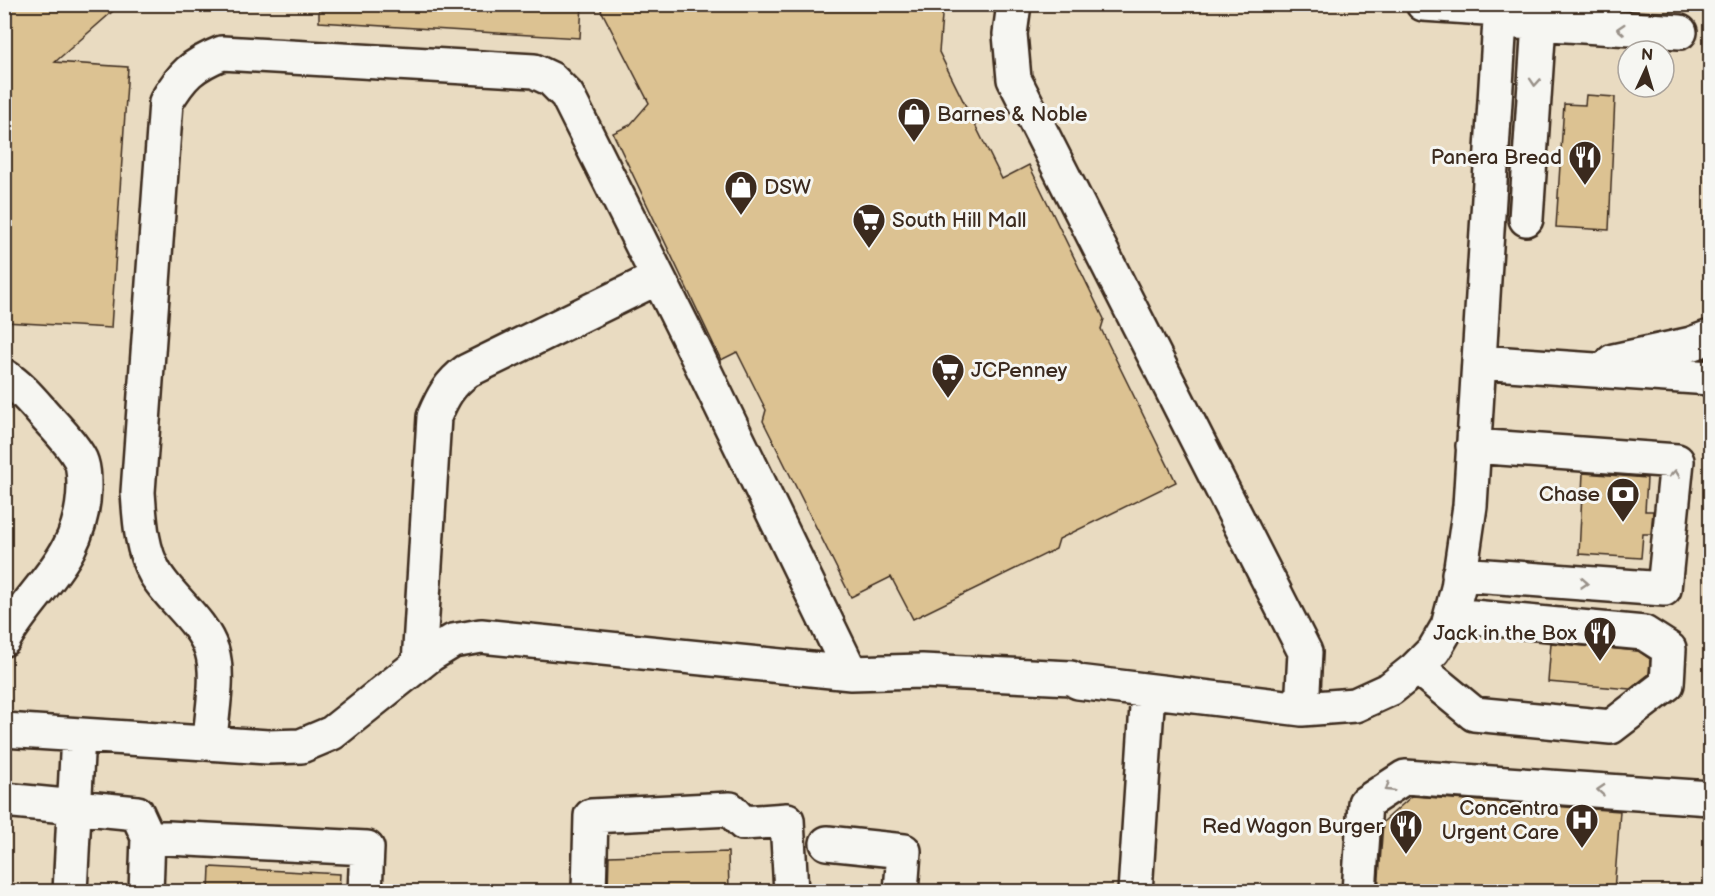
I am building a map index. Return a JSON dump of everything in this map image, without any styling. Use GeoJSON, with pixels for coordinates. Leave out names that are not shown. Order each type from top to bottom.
{"type":"FeatureCollection","features":[{"type":"Feature","properties":{"kind":"lane"},"geometry":{"type":"LineString","coordinates":[[1014,4],[1010,34],[1014,79],[1305,652],[1302,709]]}},
{"type":"Feature","properties":{"kind":"lane"},"geometry":{"type":"LineString","coordinates":[[1423,4],[1501,11],[1539,23],[1680,32]]}},
{"type":"Feature","properties":{"kind":"lane"},"geometry":{"type":"LineString","coordinates":[[4,730],[210,743],[301,746],[332,733],[419,664],[453,641],[481,636],[851,673],[922,671],[1071,678],[1302,709],[1355,705],[1390,689],[1434,650],[1449,626],[1460,574],[1470,506],[1501,11]]}},
{"type":"Feature","properties":{"kind":"lane"},"geometry":{"type":"LineString","coordinates":[[1526,219],[1539,23]]}},
{"type":"Feature","properties":{"kind":"lane"},"geometry":{"type":"LineString","coordinates":[[210,743],[214,664],[211,649],[181,604],[155,573],[144,545],[138,492],[162,130],[166,102],[181,77],[202,61],[222,53],[238,52],[534,71],[551,80],[567,94],[851,673]]}},
{"type":"Feature","properties":{"kind":"lane"},"geometry":{"type":"LineString","coordinates":[[419,664],[434,417],[444,392],[466,371],[657,278]]}},
{"type":"Feature","properties":{"kind":"lane"},"geometry":{"type":"LineString","coordinates":[[1575,369],[1691,344],[1710,337]]}},
{"type":"Feature","properties":{"kind":"lane"},"geometry":{"type":"LineString","coordinates":[[1479,362],[1710,378]]}},
{"type":"Feature","properties":{"kind":"lane"},"geometry":{"type":"LineString","coordinates":[[4,376],[64,436],[81,459],[84,477],[81,522],[71,548],[52,576],[30,600],[4,639]]}},
{"type":"Feature","properties":{"kind":"lane"},"geometry":{"type":"LineString","coordinates":[[1460,574],[1664,589],[1677,461],[1473,446]]}},
{"type":"Feature","properties":{"kind":"lane"},"geometry":{"type":"LineString","coordinates":[[1417,667],[1474,714],[1611,727],[1667,684],[1669,649],[1644,633],[1451,615]]}},
{"type":"Feature","properties":{"kind":"lane"},"geometry":{"type":"LineString","coordinates":[[1135,891],[1148,690]]}},
{"type":"Feature","properties":{"kind":"lane"},"geometry":{"type":"LineString","coordinates":[[70,891],[78,735]]}},
{"type":"Feature","properties":{"kind":"lane"},"geometry":{"type":"LineString","coordinates":[[1359,891],[1365,803],[1405,777],[1710,798]]}},
{"type":"Feature","properties":{"kind":"lane"},"geometry":{"type":"LineString","coordinates":[[4,800],[74,809],[137,813],[148,837],[146,891]]}},
{"type":"Feature","properties":{"kind":"lane"},"geometry":{"type":"LineString","coordinates":[[589,891],[591,816],[730,809],[743,823],[787,820],[791,891]]}},
{"type":"Feature","properties":{"kind":"lane"},"geometry":{"type":"LineString","coordinates":[[148,837],[368,848],[365,891]]}},
{"type":"Feature","properties":{"kind":"lane"},"geometry":{"type":"LineString","coordinates":[[827,843],[904,851],[901,891]]}},
{"type":"Feature","properties":{"kind":"shaded area"},"geometry":{"type":"Polygon","coordinates":[[[5,5],[1710,5],[1710,826],[1707,891],[5,892],[5,5]]]}},
{"type":"Feature","properties":{"kind":"building"},"geometry":{"type":"Polygon","coordinates":[[[4,4],[121,4],[55,62],[128,67],[111,328],[4,322],[4,4]]]}},
{"type":"Feature","properties":{"kind":"building"},"geometry":{"type":"Polygon","coordinates":[[[319,4],[582,4],[580,38],[319,22],[319,4]]]}},
{"type":"Feature","properties":{"kind":"building","name":"South Hill Mall"},"geometry":{"type":"Polygon","coordinates":[[[598,4],[943,4],[939,52],[1002,179],[1029,165],[1104,319],[1101,329],[1176,482],[1059,539],[1056,549],[913,619],[891,577],[851,597],[763,421],[766,410],[737,352],[721,360],[613,133],[630,125],[649,103],[598,4]]]}},
{"type":"Feature","properties":{"kind":"building","name":"Panera Bread"},"geometry":{"type":"Polygon","coordinates":[[[1586,95],[1615,97],[1609,230],[1556,227],[1564,104],[1585,105],[1586,95]]]}},
{"type":"Feature","properties":{"kind":"building","name":"Chase"},"geometry":{"type":"Polygon","coordinates":[[[1583,473],[1647,478],[1645,511],[1653,511],[1651,534],[1643,534],[1641,558],[1579,554],[1583,473]]]}},
{"type":"Feature","properties":{"kind":"building","name":"Jack in the Box"},"geometry":{"type":"Polygon","coordinates":[[[1551,643],[1638,651],[1650,659],[1649,674],[1630,689],[1548,682],[1551,643]]]}},
{"type":"Feature","properties":{"kind":"building"},"geometry":{"type":"Polygon","coordinates":[[[1412,796],[1620,811],[1614,891],[1378,891],[1383,822],[1412,796]]]}},
{"type":"Feature","properties":{"kind":"building"},"geometry":{"type":"Polygon","coordinates":[[[728,852],[729,891],[608,891],[609,856],[728,852]]]}},
{"type":"Feature","properties":{"kind":"building"},"geometry":{"type":"Polygon","coordinates":[[[210,867],[340,874],[339,891],[209,891],[210,867]]]}},
{"type":"Feature","properties":{"kind":"place","name":"Barnes & Noble"},"geometry":{"type":"Point","coordinates":[914,143]}},
{"type":"Feature","properties":{"kind":"place","name":"Panera Bread"},"geometry":{"type":"Point","coordinates":[1585,186]}},
{"type":"Feature","properties":{"kind":"place","name":"DSW"},"geometry":{"type":"Point","coordinates":[741,216]}},
{"type":"Feature","properties":{"kind":"place","name":"South Hill Mall"},"geometry":{"type":"Point","coordinates":[869,249]}},
{"type":"Feature","properties":{"kind":"place","name":"JCPenney"},"geometry":{"type":"Point","coordinates":[948,399]}},
{"type":"Feature","properties":{"kind":"place","name":"Chase"},"geometry":{"type":"Point","coordinates":[1623,523]}},
{"type":"Feature","properties":{"kind":"place","name":"Jack in the Box"},"geometry":{"type":"Point","coordinates":[1600,662]}},
{"type":"Feature","properties":{"kind":"place","name":"Concentra Urgent Care"},"geometry":{"type":"Point","coordinates":[1582,849]}},
{"type":"Feature","properties":{"kind":"place","name":"Red Wagon Burger"},"geometry":{"type":"Point","coordinates":[1406,855]}}]}
